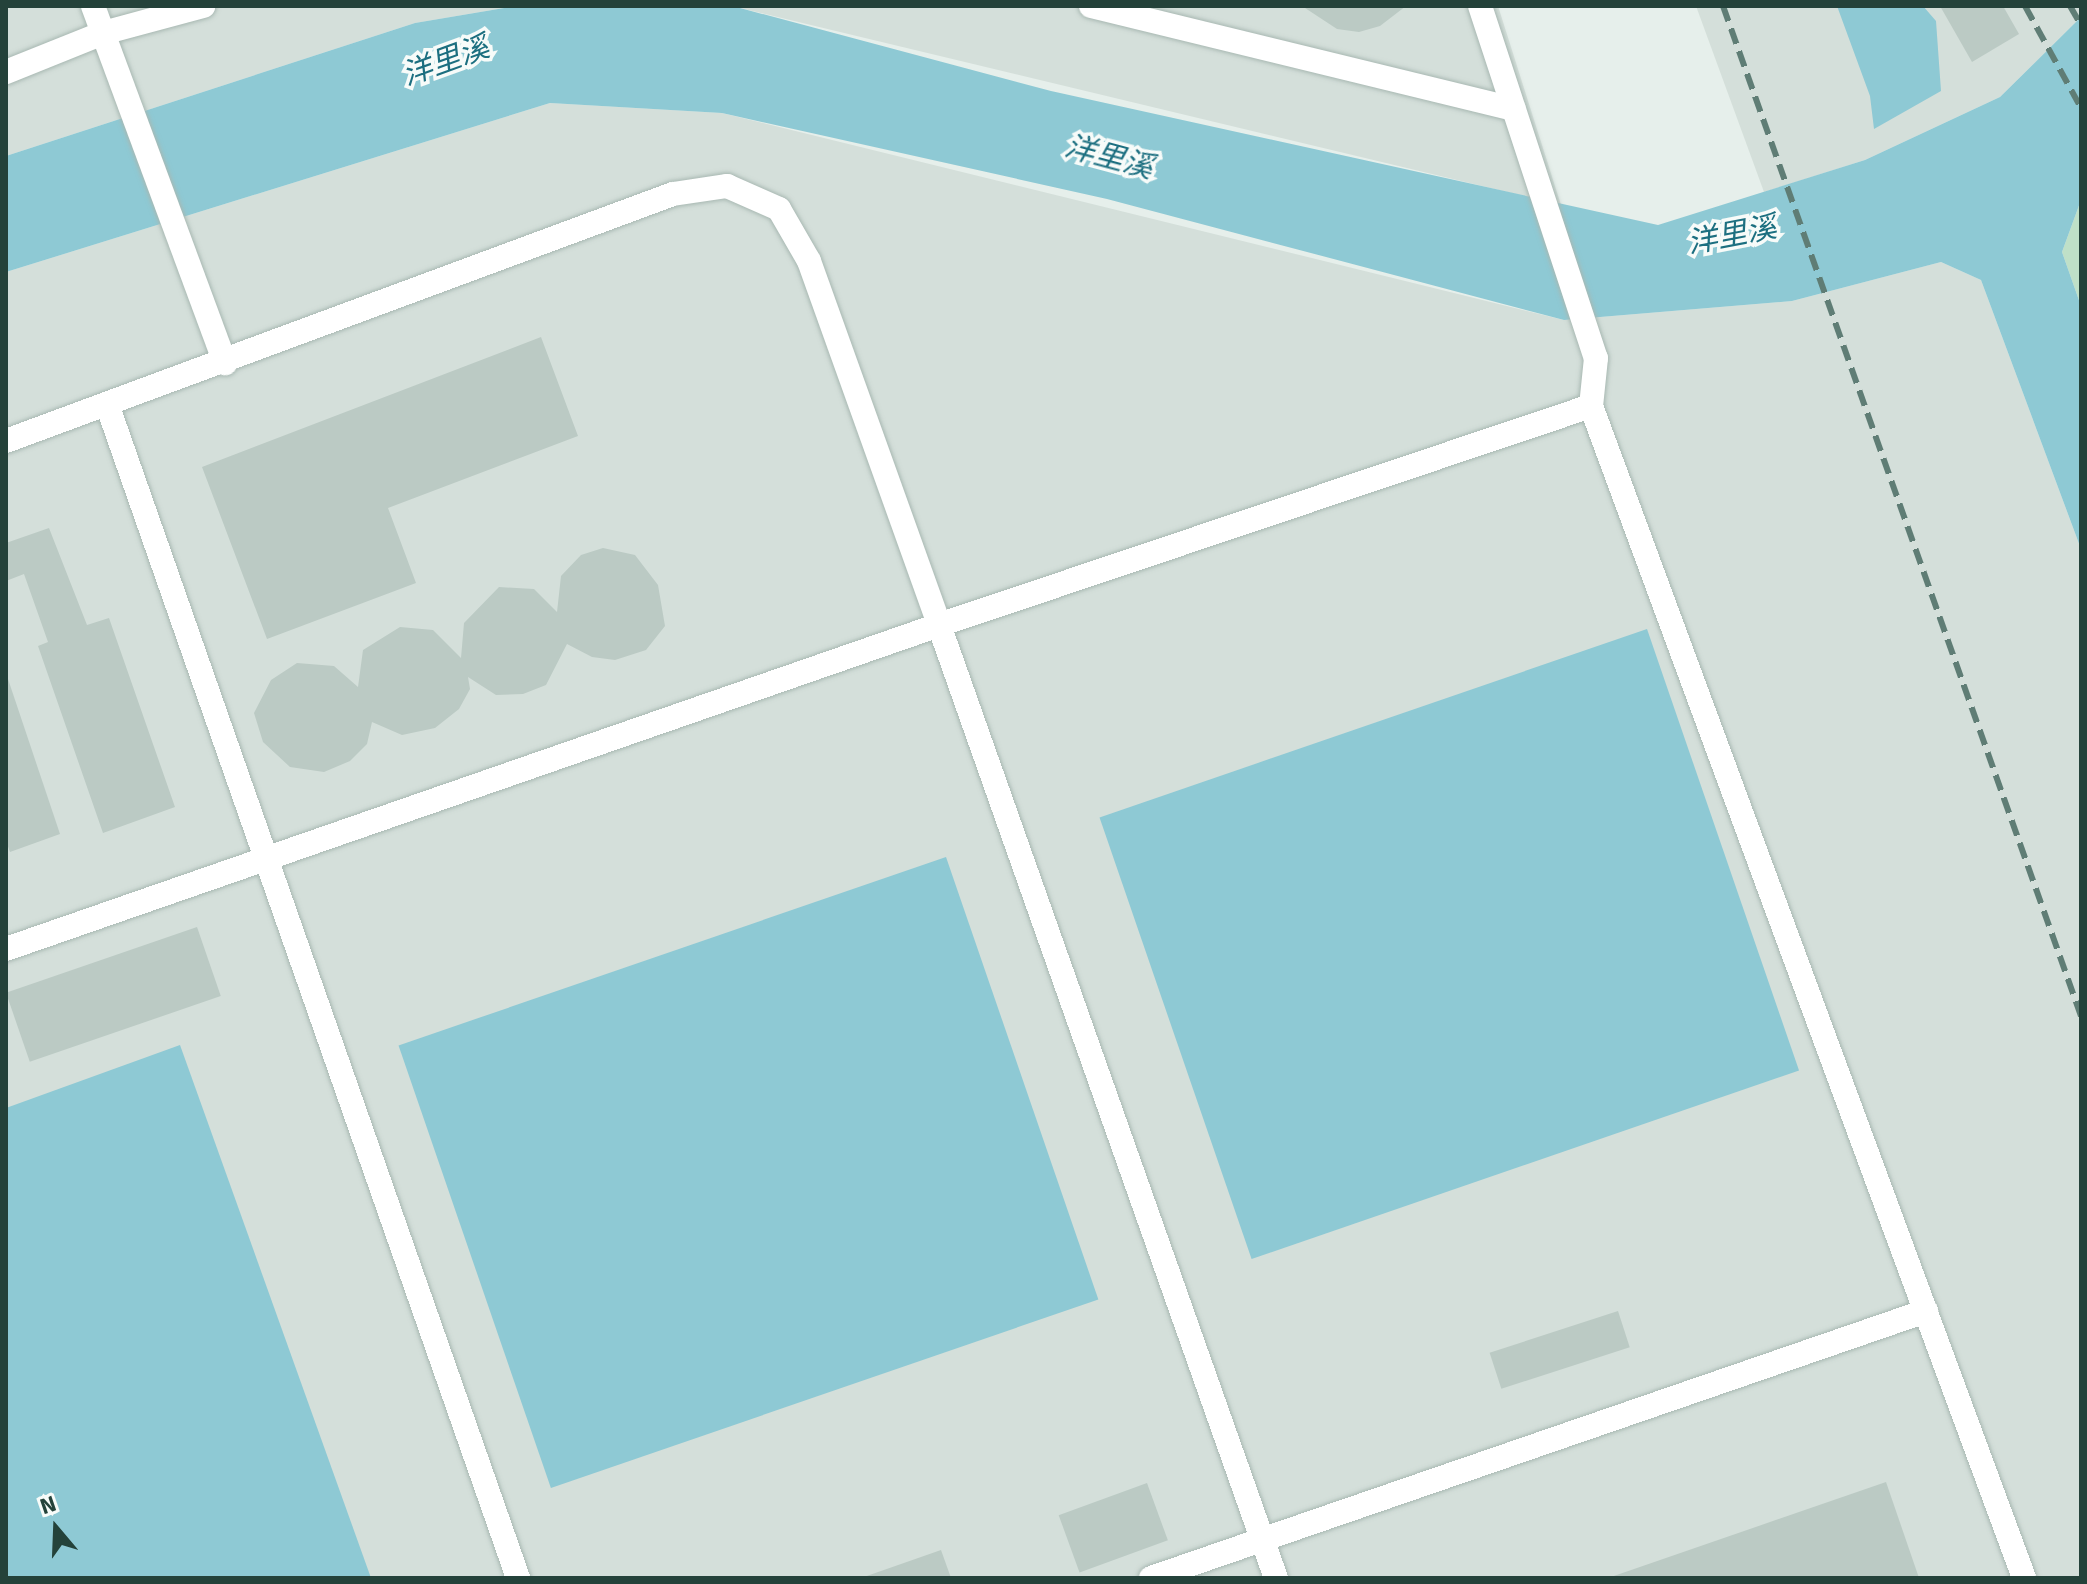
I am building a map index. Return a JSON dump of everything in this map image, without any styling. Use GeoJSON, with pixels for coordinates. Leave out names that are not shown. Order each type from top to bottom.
{"type":"FeatureCollection","features":[{"type":"Feature","properties":{"kind":"lane"},"geometry":{"type":"LineString","coordinates":[[93,6],[225,363]]}},
{"type":"Feature","properties":{"kind":"lane"},"geometry":{"type":"LineString","coordinates":[[6,72],[103,33],[203,6]]}},
{"type":"Feature","properties":{"kind":"lane"},"geometry":{"type":"LineString","coordinates":[[1091,6],[1514,109]]}},
{"type":"Feature","properties":{"kind":"lane"},"geometry":{"type":"LineString","coordinates":[[1480,6],[1596,358],[1591,406],[2024,1578]]}},
{"type":"Feature","properties":{"kind":"lane"},"geometry":{"type":"LineString","coordinates":[[6,441],[108,407],[673,194],[727,186],[779,209],[809,261],[1276,1578]]}},
{"type":"Feature","properties":{"kind":"lane"},"geometry":{"type":"LineString","coordinates":[[6,949],[939,625],[1591,406]]}},
{"type":"Feature","properties":{"kind":"lane"},"geometry":{"type":"LineString","coordinates":[[108,407],[518,1578]]}},
{"type":"Feature","properties":{"kind":"lane"},"geometry":{"type":"LineString","coordinates":[[1151,1578],[1926,1311]]}},
{"type":"Feature","properties":{"kind":"shaded area"},"geometry":{"type":"Polygon","coordinates":[[[6,6],[516,6],[415,23],[6,156],[6,6]]]}},
{"type":"Feature","properties":{"kind":"shaded area"},"geometry":{"type":"Polygon","coordinates":[[[717,6],[1498,6],[1561,205],[740,8],[717,6]]]}},
{"type":"Feature","properties":{"kind":"shaded area"},"geometry":{"type":"Polygon","coordinates":[[[1696,6],[2081,6],[2081,17],[2000,97],[1865,160],[1764,192],[1696,6]]]}},
{"type":"Feature","properties":{"kind":"shaded area"},"geometry":{"type":"Polygon","coordinates":[[[550,103],[722,113],[1564,320],[1792,301],[1941,262],[1981,280],[2081,549],[2081,1578],[6,1578],[6,272],[550,103]]]}},
{"type":"Feature","properties":{"kind":"green space"},"geometry":{"type":"Polygon","coordinates":[[[2081,200],[2081,306],[2062,252],[2081,200]]]}},
{"type":"Feature","properties":{"kind":"water","name":"洋里溪"},"geometry":{"type":"Polygon","coordinates":[[[516,6],[740,8],[1051,91],[1658,225],[1865,160],[2000,97],[2081,17],[2081,200],[2062,252],[2081,306],[2081,549],[1981,280],[1941,262],[1792,301],[1564,320],[1107,199],[722,113],[550,103],[6,272],[6,156],[415,23],[516,6]]]}},
{"type":"Feature","properties":{"kind":"water"},"geometry":{"type":"Polygon","coordinates":[[[1837,6],[1923,6],[1936,21],[1941,91],[1874,129],[1870,96],[1837,6]]]}},
{"type":"Feature","properties":{"kind":"water"},"geometry":{"type":"Polygon","coordinates":[[[1647,629],[1799,1071],[1252,1259],[1100,818],[1647,629]]]}},
{"type":"Feature","properties":{"kind":"water"},"geometry":{"type":"Polygon","coordinates":[[[946,857],[1098,1300],[551,1488],[399,1046],[946,857]]]}},
{"type":"Feature","properties":{"kind":"water"},"geometry":{"type":"Polygon","coordinates":[[[180,1045],[371,1578],[6,1578],[6,1108],[180,1045]]]}},
{"type":"Feature","properties":{"kind":"building"},"geometry":{"type":"Polygon","coordinates":[[[1302,6],[1406,6],[1380,26],[1359,32],[1337,29],[1302,6]]]}},
{"type":"Feature","properties":{"kind":"building"},"geometry":{"type":"Polygon","coordinates":[[[1940,6],[2003,6],[2019,34],[1972,62],[1940,6]]]}},
{"type":"Feature","properties":{"kind":"building"},"geometry":{"type":"Polygon","coordinates":[[[541,337],[578,436],[388,508],[416,583],[267,639],[202,467],[541,337]]]}},
{"type":"Feature","properties":{"kind":"building"},"geometry":{"type":"Polygon","coordinates":[[[49,528],[87,625],[109,618],[175,807],[103,833],[38,646],[48,642],[24,574],[6,581],[6,543],[49,528]]]}},
{"type":"Feature","properties":{"kind":"building"},"geometry":{"type":"Polygon","coordinates":[[[603,548],[635,555],[658,585],[665,626],[646,650],[615,660],[592,657],[567,644],[546,685],[523,694],[496,695],[468,677],[470,689],[459,709],[435,728],[402,735],[372,722],[367,744],[350,761],[324,772],[290,767],[263,742],[254,713],[271,680],[297,663],[334,666],[358,687],[363,650],[400,627],[433,630],[461,658],[464,623],[499,587],[534,589],[557,612],[561,576],[581,555],[603,548]]]}},
{"type":"Feature","properties":{"kind":"building"},"geometry":{"type":"Polygon","coordinates":[[[7,676],[60,834],[10,852],[6,841],[7,676]]]}},
{"type":"Feature","properties":{"kind":"building"},"geometry":{"type":"Polygon","coordinates":[[[197,927],[221,996],[30,1062],[6,993],[197,927]]]}},
{"type":"Feature","properties":{"kind":"building"},"geometry":{"type":"Polygon","coordinates":[[[1618,1311],[1630,1347],[1501,1389],[1490,1353],[1618,1311]]]}},
{"type":"Feature","properties":{"kind":"building"},"geometry":{"type":"Polygon","coordinates":[[[1886,1482],[1919,1578],[1608,1578],[1886,1482]]]}},
{"type":"Feature","properties":{"kind":"building"},"geometry":{"type":"Polygon","coordinates":[[[1147,1483],[1168,1540],[1080,1572],[1059,1515],[1147,1483]]]}},
{"type":"Feature","properties":{"kind":"building"},"geometry":{"type":"Polygon","coordinates":[[[941,1550],[951,1578],[861,1578],[941,1550]]]}},
{"type":"Feature","properties":{"kind":"railway"},"geometry":{"type":"LineString","coordinates":[[1723,6],[2081,1016]]}},
{"type":"Feature","properties":{"kind":"railway"},"geometry":{"type":"LineString","coordinates":[[2025,6],[2081,108]]}},
{"type":"Feature","properties":{"kind":"railway"},"geometry":{"type":"LineString","coordinates":[[2070,6],[2081,25]]}}]}
